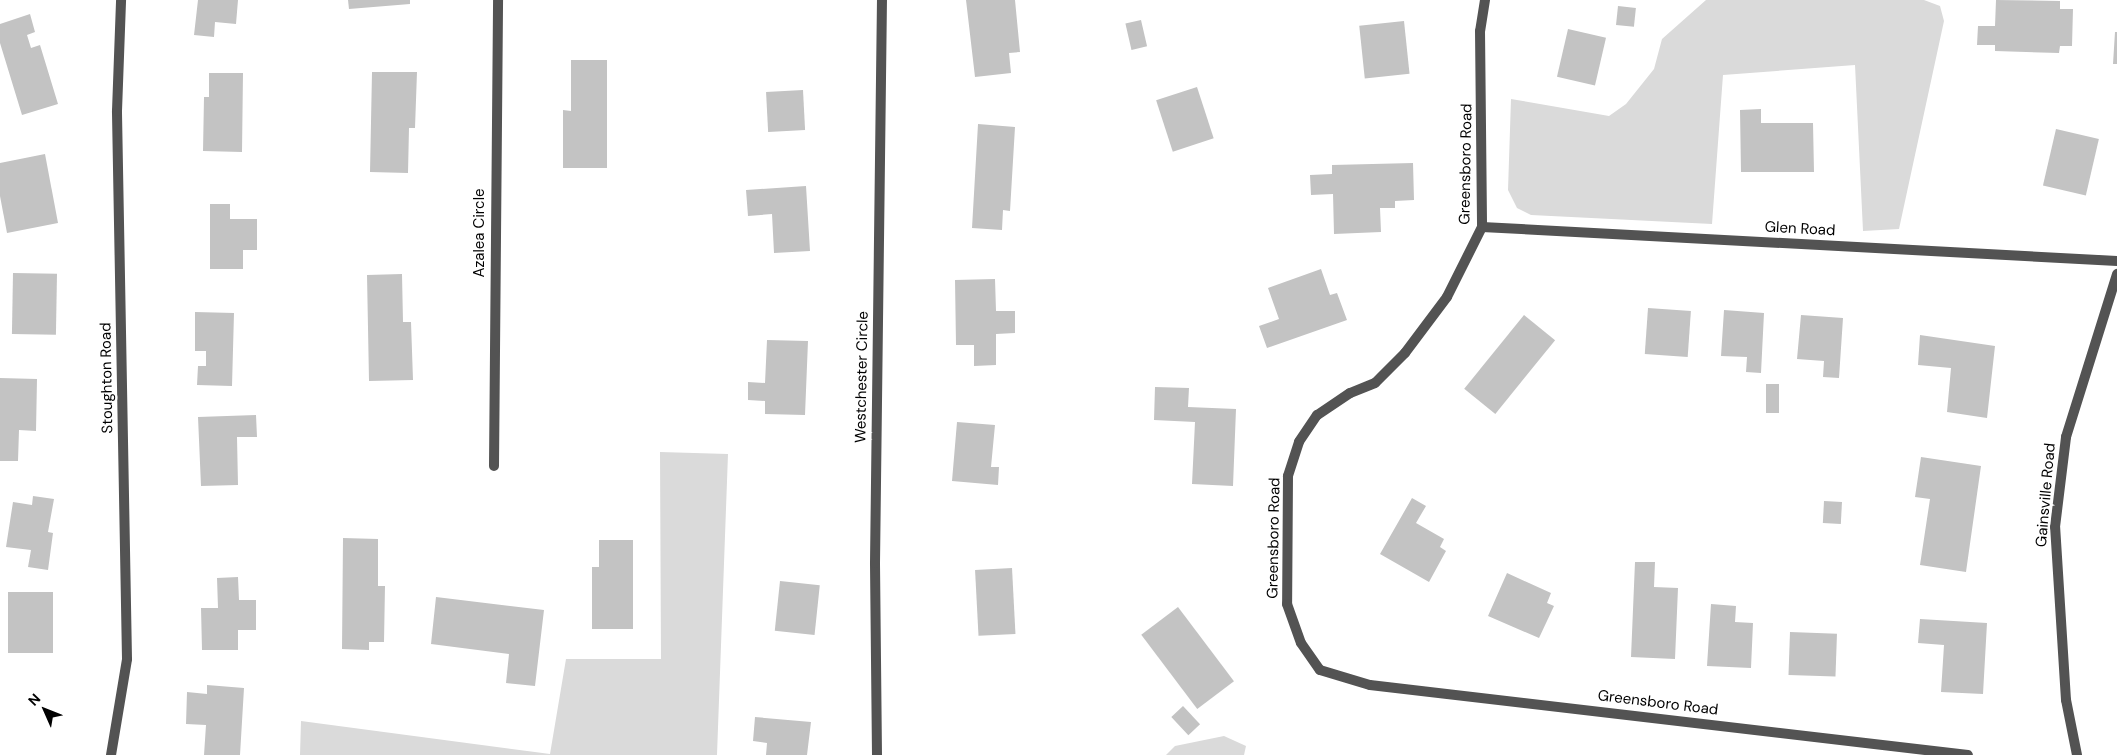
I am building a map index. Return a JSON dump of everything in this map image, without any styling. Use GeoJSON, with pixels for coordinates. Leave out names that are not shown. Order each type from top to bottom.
{"type":"FeatureCollection","features":[{"type":"Feature","properties":{"kind":"street","name":"Stoughton Road"},"geometry":{"type":"LineString","coordinates":[[111,755],[127,659],[117,111],[120,0]]}},
{"type":"Feature","properties":{"kind":"street","name":"Azalea Circle"},"geometry":{"type":"LineString","coordinates":[[494,466],[498,0]]}},
{"type":"Feature","properties":{"kind":"street","name":"Westchester Circle"},"geometry":{"type":"LineString","coordinates":[[877,755],[875,563],[882,0]]}},
{"type":"Feature","properties":{"kind":"street","name":"Greensboro Road"},"geometry":{"type":"LineString","coordinates":[[1484,0],[1480,31],[1482,227],[1447,297],[1405,354],[1375,383],[1350,393],[1317,415],[1299,442],[1288,476],[1287,604],[1301,643],[1320,670],[1370,685],[1968,755]]}},
{"type":"Feature","properties":{"kind":"street","name":"Glen Road"},"geometry":{"type":"LineString","coordinates":[[1482,227],[2117,261]]}},
{"type":"Feature","properties":{"kind":"street","name":"Gainsville Road"},"geometry":{"type":"LineString","coordinates":[[2077,755],[2066,700],[2056,566],[2056,518],[2066,437],[2117,274]]}},
{"type":"Feature","properties":{"kind":"shaded area"},"geometry":{"type":"Polygon","coordinates":[[[1706,0],[1924,0],[1940,6],[1944,21],[1899,229],[1863,231],[1855,65],[1723,75],[1712,224],[1531,215],[1517,208],[1508,190],[1511,99],[1609,116],[1626,104],[1654,69],[1662,39],[1706,0]]]}},
{"type":"Feature","properties":{"kind":"shaded area"},"geometry":{"type":"Polygon","coordinates":[[[660,452],[728,454],[717,755],[300,755],[301,721],[550,754],[566,659],[661,659],[660,452]]]}},
{"type":"Feature","properties":{"kind":"shaded area"},"geometry":{"type":"Polygon","coordinates":[[[1224,736],[1246,746],[1244,755],[1166,755],[1175,746],[1224,736]]]}},
{"type":"Feature","properties":{"kind":"building"},"geometry":{"type":"Polygon","coordinates":[[[198,0],[238,0],[236,24],[215,22],[214,37],[194,35],[198,0]]]}},
{"type":"Feature","properties":{"kind":"building"},"geometry":{"type":"Polygon","coordinates":[[[348,0],[410,0],[410,4],[349,9],[348,0]]]}},
{"type":"Feature","properties":{"kind":"building"},"geometry":{"type":"Polygon","coordinates":[[[966,0],[1015,0],[1020,52],[1009,53],[1011,73],[975,77],[966,0]]]}},
{"type":"Feature","properties":{"kind":"building"},"geometry":{"type":"Polygon","coordinates":[[[1996,0],[2060,1],[2060,9],[2073,9],[2072,46],[2060,46],[2059,53],[1995,51],[1995,45],[1977,45],[1978,26],[1995,26],[1996,0]]]}},
{"type":"Feature","properties":{"kind":"building"},"geometry":{"type":"Polygon","coordinates":[[[1618,6],[1636,8],[1634,27],[1616,25],[1618,6]]]}},
{"type":"Feature","properties":{"kind":"building"},"geometry":{"type":"Polygon","coordinates":[[[30,14],[35,32],[27,35],[31,48],[40,45],[58,104],[22,115],[0,43],[0,24],[30,14]]]}},
{"type":"Feature","properties":{"kind":"building"},"geometry":{"type":"Polygon","coordinates":[[[1141,20],[1147,46],[1131,50],[1125,24],[1141,20]]]}},
{"type":"Feature","properties":{"kind":"building"},"geometry":{"type":"Polygon","coordinates":[[[1404,21],[1410,74],[1365,78],[1359,26],[1404,21]]]}},
{"type":"Feature","properties":{"kind":"building"},"geometry":{"type":"Polygon","coordinates":[[[1568,29],[1606,38],[1595,86],[1557,77],[1568,29]]]}},
{"type":"Feature","properties":{"kind":"building"},"geometry":{"type":"Polygon","coordinates":[[[2115,32],[2117,32],[2117,64],[2113,64],[2115,32]]]}},
{"type":"Feature","properties":{"kind":"building"},"geometry":{"type":"Polygon","coordinates":[[[571,60],[607,60],[607,168],[563,168],[563,110],[571,111],[571,60]]]}},
{"type":"Feature","properties":{"kind":"building"},"geometry":{"type":"Polygon","coordinates":[[[372,72],[417,72],[415,128],[409,128],[408,173],[370,172],[372,72]]]}},
{"type":"Feature","properties":{"kind":"building"},"geometry":{"type":"Polygon","coordinates":[[[209,73],[243,73],[242,152],[203,151],[204,97],[209,97],[209,73]]]}},
{"type":"Feature","properties":{"kind":"building"},"geometry":{"type":"Polygon","coordinates":[[[1197,87],[1214,138],[1173,152],[1156,100],[1197,87]]]}},
{"type":"Feature","properties":{"kind":"building"},"geometry":{"type":"Polygon","coordinates":[[[803,90],[805,130],[768,132],[766,92],[803,90]]]}},
{"type":"Feature","properties":{"kind":"building"},"geometry":{"type":"Polygon","coordinates":[[[1761,109],[1761,123],[1813,123],[1814,172],[1741,172],[1740,110],[1761,109]]]}},
{"type":"Feature","properties":{"kind":"building"},"geometry":{"type":"Polygon","coordinates":[[[978,124],[1015,127],[1010,211],[1003,210],[1002,230],[972,228],[978,124]]]}},
{"type":"Feature","properties":{"kind":"building"},"geometry":{"type":"Polygon","coordinates":[[[2056,129],[2099,139],[2086,195],[2043,186],[2056,129]]]}},
{"type":"Feature","properties":{"kind":"building"},"geometry":{"type":"Polygon","coordinates":[[[45,154],[58,223],[7,233],[0,196],[0,163],[45,154]]]}},
{"type":"Feature","properties":{"kind":"building"},"geometry":{"type":"Polygon","coordinates":[[[1413,163],[1414,200],[1395,201],[1395,208],[1380,208],[1381,232],[1334,234],[1333,194],[1311,195],[1310,175],[1332,174],[1332,165],[1413,163]]]}},
{"type":"Feature","properties":{"kind":"building"},"geometry":{"type":"Polygon","coordinates":[[[806,186],[810,251],[774,253],[772,214],[748,216],[746,190],[806,186]]]}},
{"type":"Feature","properties":{"kind":"building"},"geometry":{"type":"Polygon","coordinates":[[[210,204],[230,204],[230,219],[257,219],[257,250],[243,250],[243,269],[210,269],[210,204]]]}},
{"type":"Feature","properties":{"kind":"building"},"geometry":{"type":"Polygon","coordinates":[[[1321,269],[1330,295],[1337,293],[1347,320],[1267,348],[1259,326],[1279,319],[1268,288],[1321,269]]]}},
{"type":"Feature","properties":{"kind":"building"},"geometry":{"type":"Polygon","coordinates":[[[13,273],[57,274],[56,335],[12,334],[13,273]]]}},
{"type":"Feature","properties":{"kind":"building"},"geometry":{"type":"Polygon","coordinates":[[[402,274],[403,322],[411,322],[413,380],[369,381],[367,275],[402,274]]]}},
{"type":"Feature","properties":{"kind":"building"},"geometry":{"type":"Polygon","coordinates":[[[995,279],[996,311],[1015,311],[1015,333],[996,334],[996,365],[974,366],[974,345],[956,345],[955,280],[995,279]]]}},
{"type":"Feature","properties":{"kind":"building"},"geometry":{"type":"Polygon","coordinates":[[[1648,308],[1691,311],[1688,357],[1645,354],[1648,308]]]}},
{"type":"Feature","properties":{"kind":"building"},"geometry":{"type":"Polygon","coordinates":[[[1724,310],[1764,313],[1761,373],[1746,372],[1747,357],[1721,356],[1724,310]]]}},
{"type":"Feature","properties":{"kind":"building"},"geometry":{"type":"Polygon","coordinates":[[[195,312],[234,313],[232,386],[197,385],[198,366],[206,366],[206,351],[195,351],[195,312]]]}},
{"type":"Feature","properties":{"kind":"building"},"geometry":{"type":"Polygon","coordinates":[[[1524,315],[1555,340],[1495,414],[1464,389],[1524,315]]]}},
{"type":"Feature","properties":{"kind":"building"},"geometry":{"type":"Polygon","coordinates":[[[1801,315],[1843,318],[1839,378],[1823,377],[1824,361],[1797,359],[1801,315]]]}},
{"type":"Feature","properties":{"kind":"building"},"geometry":{"type":"Polygon","coordinates":[[[1920,335],[1995,346],[1987,418],[1947,412],[1951,368],[1918,365],[1920,335]]]}},
{"type":"Feature","properties":{"kind":"building"},"geometry":{"type":"Polygon","coordinates":[[[767,340],[808,341],[805,415],[765,414],[765,401],[748,400],[748,382],[765,383],[767,340]]]}},
{"type":"Feature","properties":{"kind":"building"},"geometry":{"type":"Polygon","coordinates":[[[0,378],[37,379],[36,431],[19,430],[18,461],[0,461],[0,378]]]}},
{"type":"Feature","properties":{"kind":"building"},"geometry":{"type":"Polygon","coordinates":[[[1766,384],[1779,384],[1779,413],[1766,413],[1766,384]]]}},
{"type":"Feature","properties":{"kind":"building"},"geometry":{"type":"Polygon","coordinates":[[[1155,387],[1189,388],[1188,407],[1236,409],[1233,486],[1192,484],[1195,422],[1154,420],[1155,387]]]}},
{"type":"Feature","properties":{"kind":"building"},"geometry":{"type":"Polygon","coordinates":[[[256,415],[257,437],[237,437],[238,485],[201,486],[198,417],[256,415]]]}},
{"type":"Feature","properties":{"kind":"building"},"geometry":{"type":"Polygon","coordinates":[[[957,422],[995,425],[991,467],[999,467],[998,485],[952,481],[957,422]]]}},
{"type":"Feature","properties":{"kind":"building"},"geometry":{"type":"Polygon","coordinates":[[[1921,457],[1981,466],[1966,572],[1920,565],[1930,499],[1915,497],[1921,457]]]}},
{"type":"Feature","properties":{"kind":"building"},"geometry":{"type":"Polygon","coordinates":[[[33,496],[54,499],[48,532],[53,533],[48,570],[28,567],[31,550],[6,547],[13,502],[32,505],[33,496]]]}},
{"type":"Feature","properties":{"kind":"building"},"geometry":{"type":"Polygon","coordinates":[[[1412,498],[1426,506],[1416,523],[1444,539],[1440,547],[1446,551],[1429,582],[1380,554],[1412,498]]]}},
{"type":"Feature","properties":{"kind":"building"},"geometry":{"type":"Polygon","coordinates":[[[1824,501],[1842,502],[1841,524],[1823,523],[1824,501]]]}},
{"type":"Feature","properties":{"kind":"building"},"geometry":{"type":"Polygon","coordinates":[[[343,538],[378,539],[378,586],[385,586],[384,642],[369,642],[369,650],[342,649],[343,538]]]}},
{"type":"Feature","properties":{"kind":"building"},"geometry":{"type":"Polygon","coordinates":[[[599,540],[633,540],[633,629],[592,629],[592,567],[599,567],[599,540]]]}},
{"type":"Feature","properties":{"kind":"building"},"geometry":{"type":"Polygon","coordinates":[[[1635,562],[1655,562],[1654,587],[1678,588],[1675,659],[1631,657],[1635,562]]]}},
{"type":"Feature","properties":{"kind":"building"},"geometry":{"type":"Polygon","coordinates":[[[1012,568],[1015,634],[979,636],[975,570],[1012,568]]]}},
{"type":"Feature","properties":{"kind":"building"},"geometry":{"type":"Polygon","coordinates":[[[1507,573],[1551,593],[1547,603],[1554,606],[1539,638],[1488,616],[1507,573]]]}},
{"type":"Feature","properties":{"kind":"building"},"geometry":{"type":"Polygon","coordinates":[[[238,577],[239,600],[256,600],[256,630],[238,630],[238,650],[202,650],[201,608],[218,608],[217,578],[238,577]]]}},
{"type":"Feature","properties":{"kind":"building"},"geometry":{"type":"Polygon","coordinates":[[[780,581],[820,585],[815,635],[775,631],[780,581]]]}},
{"type":"Feature","properties":{"kind":"building"},"geometry":{"type":"Polygon","coordinates":[[[8,592],[53,592],[53,653],[8,653],[8,592]]]}},
{"type":"Feature","properties":{"kind":"building"},"geometry":{"type":"Polygon","coordinates":[[[436,597],[544,610],[535,686],[506,683],[509,654],[431,644],[436,597]]]}},
{"type":"Feature","properties":{"kind":"building"},"geometry":{"type":"Polygon","coordinates":[[[1711,604],[1736,606],[1735,622],[1753,623],[1751,668],[1707,666],[1711,604]]]}},
{"type":"Feature","properties":{"kind":"building"},"geometry":{"type":"Polygon","coordinates":[[[1178,607],[1234,681],[1197,709],[1141,635],[1178,607]]]}},
{"type":"Feature","properties":{"kind":"building"},"geometry":{"type":"Polygon","coordinates":[[[1920,619],[1987,623],[1983,694],[1941,692],[1944,645],[1918,643],[1920,619]]]}},
{"type":"Feature","properties":{"kind":"building"},"geometry":{"type":"Polygon","coordinates":[[[1790,632],[1837,634],[1835,677],[1788,675],[1790,632]]]}},
{"type":"Feature","properties":{"kind":"building"},"geometry":{"type":"Polygon","coordinates":[[[207,685],[244,688],[240,755],[204,755],[206,725],[186,724],[187,692],[207,694],[207,685]]]}},
{"type":"Feature","properties":{"kind":"building"},"geometry":{"type":"Polygon","coordinates":[[[1183,706],[1200,724],[1188,735],[1171,717],[1183,706]]]}},
{"type":"Feature","properties":{"kind":"building"},"geometry":{"type":"Polygon","coordinates":[[[755,717],[811,722],[807,755],[766,755],[767,743],[753,741],[755,717]]]}}]}
